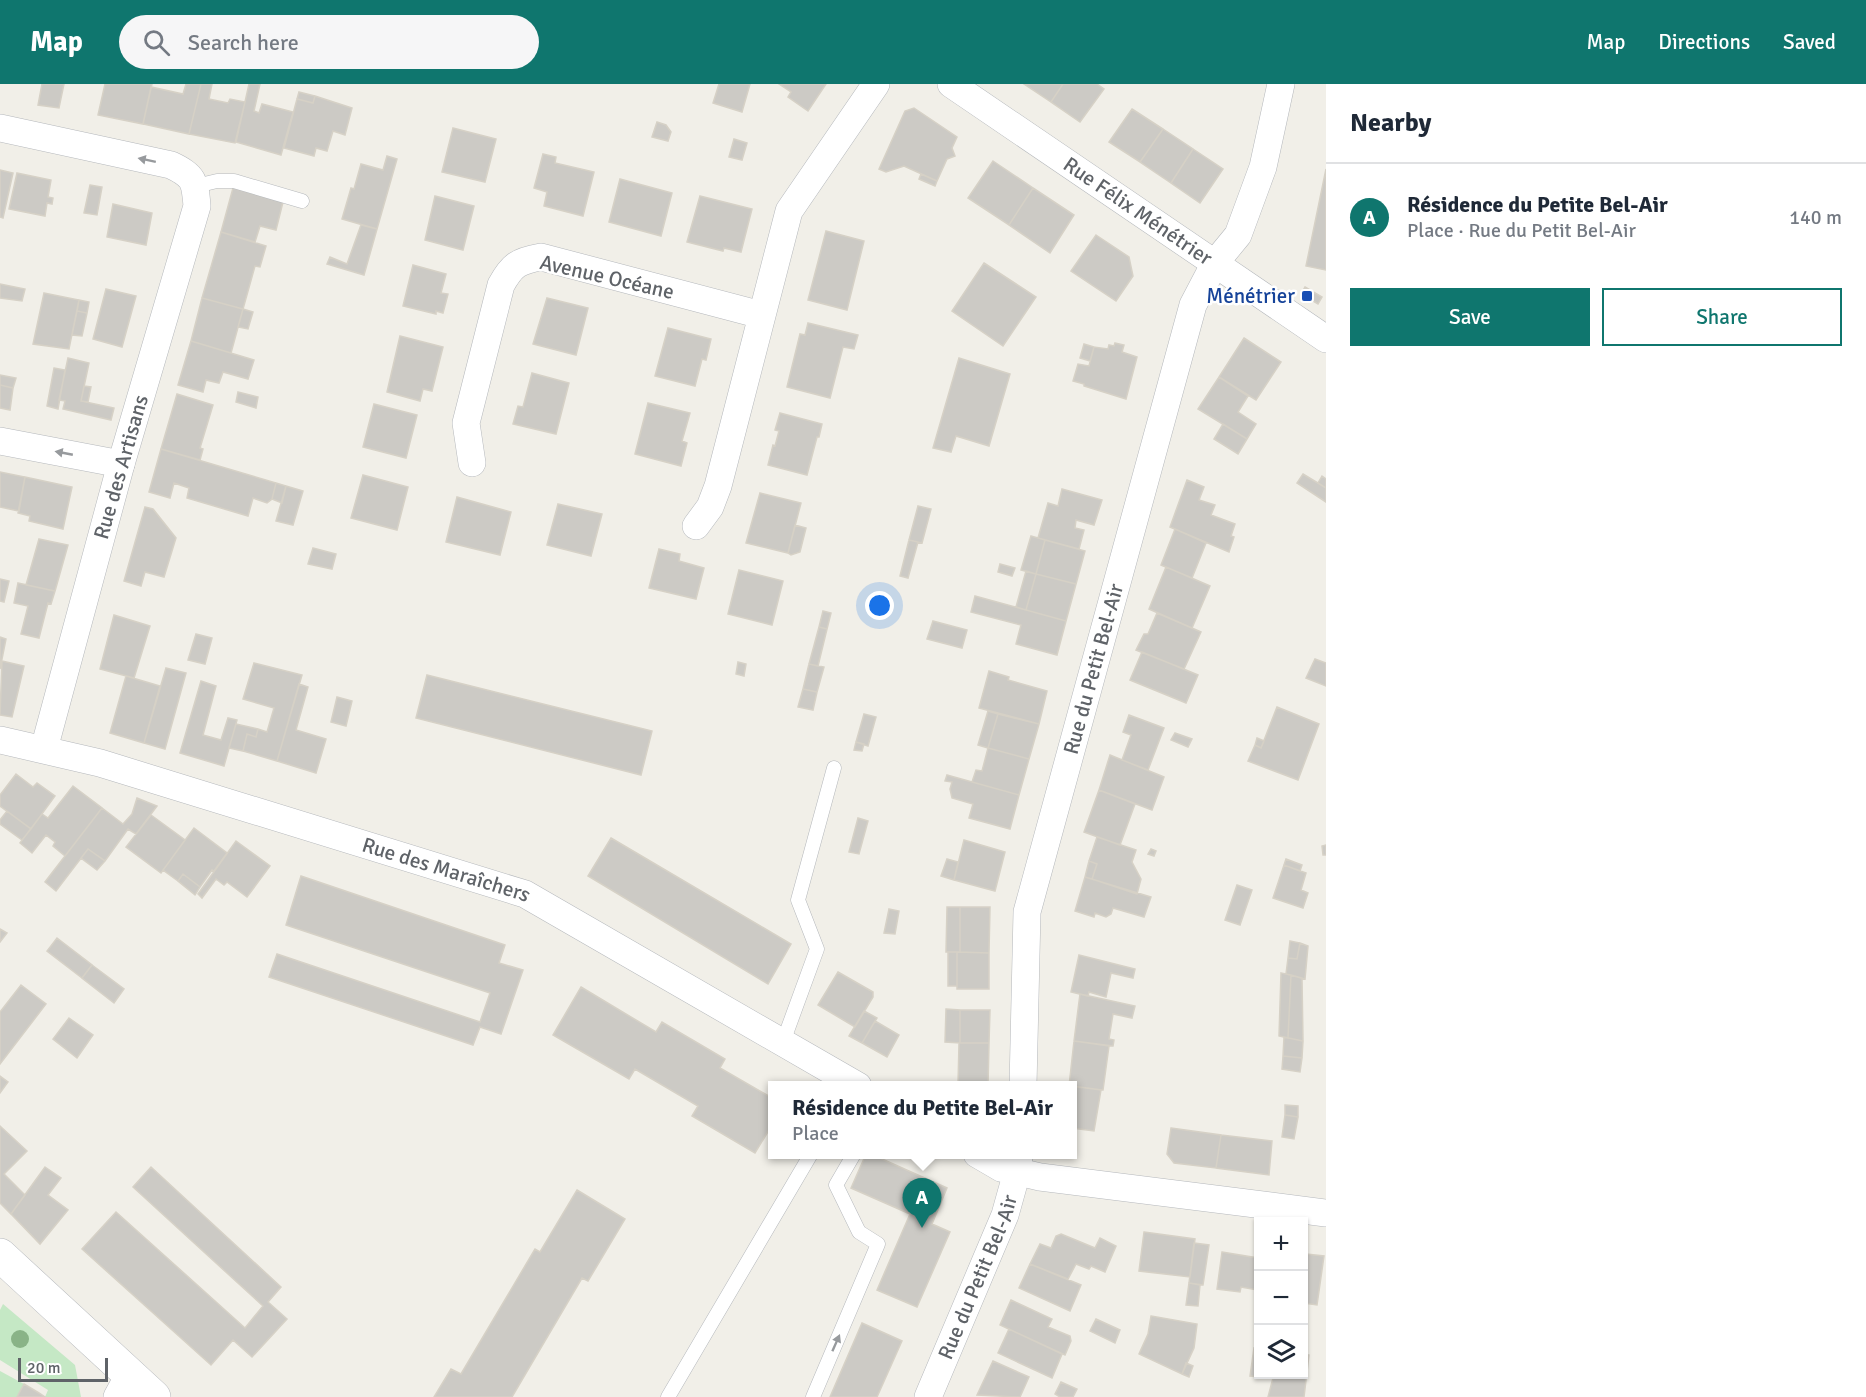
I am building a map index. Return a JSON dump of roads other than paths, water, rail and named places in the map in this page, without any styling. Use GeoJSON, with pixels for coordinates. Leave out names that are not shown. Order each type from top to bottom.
{"type":"FeatureCollection","features":[{"type":"Feature","properties":{"kind":"street"},"geometry":{"type":"LineString","coordinates":[[696,526],[710,507],[718,486],[789,211],[876,84]]}},
{"type":"Feature","properties":{"kind":"street","name":"Rue Félix Ménétrier"},"geometry":{"type":"LineString","coordinates":[[951,84],[1326,339]]}},
{"type":"Feature","properties":{"kind":"street","name":"Rue du Petit Bel-Air"},"geometry":{"type":"LineString","coordinates":[[1023,1081],[1027,912],[1193,305],[1215,263],[1238,235],[1263,167],[1281,84]]}},
{"type":"Feature","properties":{"kind":"street"},"geometry":{"type":"LineString","coordinates":[[0,128],[171,165],[189,173],[196,186]]}},
{"type":"Feature","properties":{"kind":"street","name":"Rue des Artisans"},"geometry":{"type":"LineString","coordinates":[[44,749],[121,464],[197,206],[196,186]]}},
{"type":"Feature","properties":{"kind":"street","name":"Avenue Océane"},"geometry":{"type":"LineString","coordinates":[[472,463],[466,423],[471,400],[501,285],[511,268],[524,260],[541,257],[761,315]]}},
{"type":"Feature","properties":{"kind":"street"},"geometry":{"type":"LineString","coordinates":[[0,441],[121,464]]}},
{"type":"Feature","properties":{"kind":"street","name":"Rue des Maraîchers"},"geometry":{"type":"LineString","coordinates":[[0,740],[100,763],[525,894],[847,1081]]}},
{"type":"Feature","properties":{"kind":"street"},"geometry":{"type":"LineString","coordinates":[[984,1159],[1001,1168],[1018,1163],[1067,1181],[1326,1213]]}},
{"type":"Feature","properties":{"kind":"street","name":"Rue du Petit Bel-Air"},"geometry":{"type":"LineString","coordinates":[[928,1397],[1005,1215],[1018,1163]]}},
{"type":"Feature","properties":{"kind":"street"},"geometry":{"type":"LineString","coordinates":[[0,1255],[123,1386],[154,1397]]}},
{"type":"Feature","properties":{"kind":"lane"},"geometry":{"type":"LineString","coordinates":[[196,186],[217,181],[234,181],[302,201]]}},
{"type":"Feature","properties":{"kind":"lane"},"geometry":{"type":"LineString","coordinates":[[783,1042],[817,949],[798,900],[834,768]]}},
{"type":"Feature","properties":{"kind":"lane"},"geometry":{"type":"LineString","coordinates":[[668,1397],[809,1159]]}},
{"type":"Feature","properties":{"kind":"lane"},"geometry":{"type":"LineString","coordinates":[[813,1397],[878,1244],[859,1232],[836,1185],[852,1159]]}},
{"type":"Feature","properties":{"kind":"place","name":"Ménétrier"},"geometry":{"type":"Point","coordinates":[1307,296]}},
{"type":"Feature","properties":{"kind":"place","name":"Résidence du Petite Bel-Air"},"geometry":{"type":"Point","coordinates":[922,1228]}}]}
